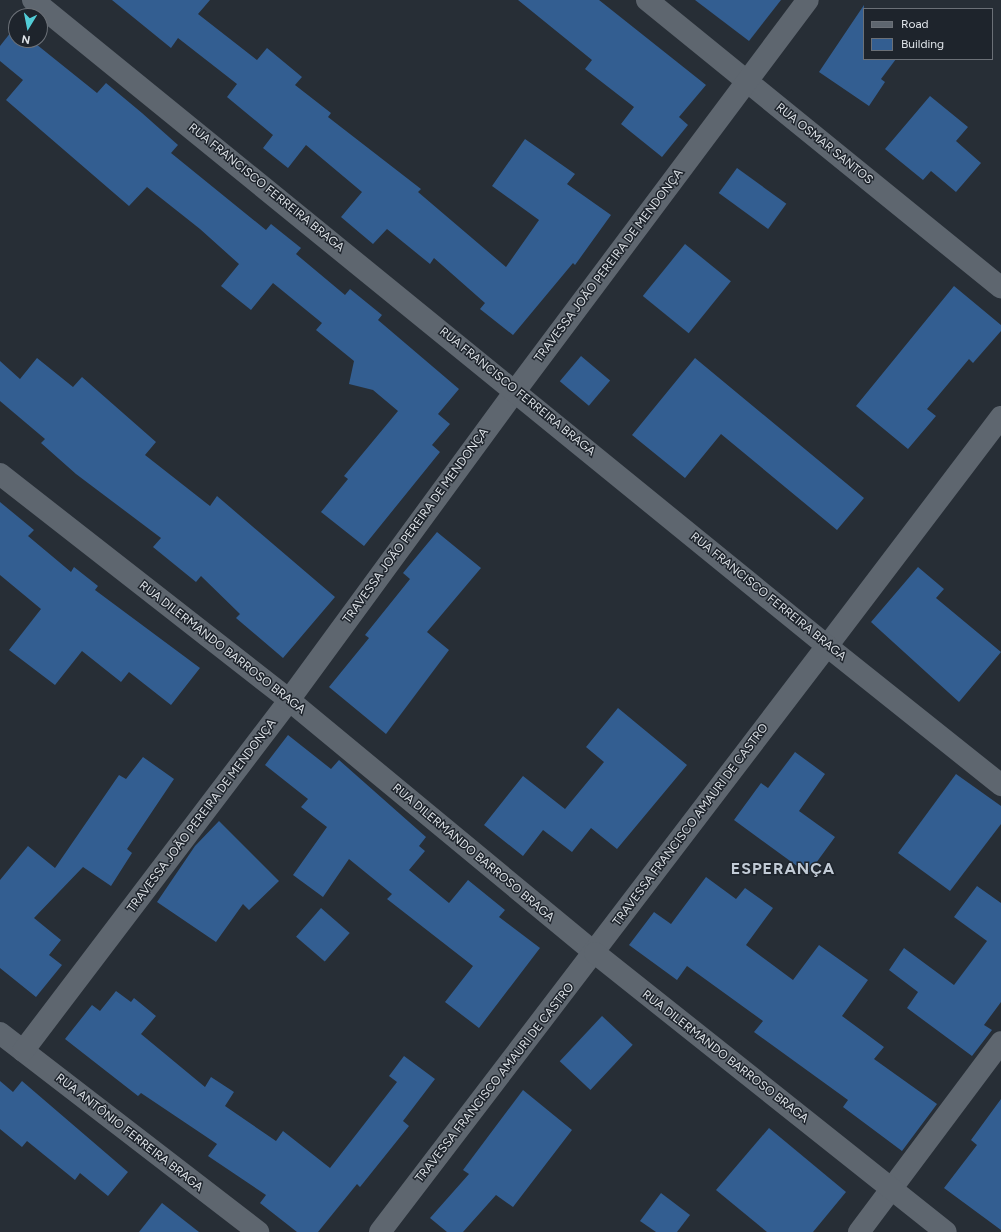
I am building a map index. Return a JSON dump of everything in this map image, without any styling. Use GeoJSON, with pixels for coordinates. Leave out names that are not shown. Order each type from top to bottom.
{"type":"FeatureCollection","features":[{"type":"Feature","properties":{"kind":"street","name":"RUA FRANCISCO FERREIRA BRAGA"},"geometry":{"type":"LineString","coordinates":[[33,0],[516,390],[827,646],[1001,785]]}},
{"type":"Feature","properties":{"kind":"street","name":"RUA OSMAR SANTOS"},"geometry":{"type":"LineString","coordinates":[[647,0],[1001,288]]}},
{"type":"Feature","properties":{"kind":"street","name":"TRAVESSA JOÃO PEREIRA DE MENDONÇA"},"geometry":{"type":"LineString","coordinates":[[22,1051],[289,700],[516,390],[808,0]]}},
{"type":"Feature","properties":{"kind":"street","name":"TRAVESSA FRANCISCO AMAURI DE CASTRO"},"geometry":{"type":"LineString","coordinates":[[380,1232],[595,953],[1001,418]]}},
{"type":"Feature","properties":{"kind":"street","name":"RUA DILERMANDO BARROSO BRAGA"},"geometry":{"type":"LineString","coordinates":[[0,474],[289,700],[595,953],[946,1232]]}},
{"type":"Feature","properties":{"kind":"street","name":"RUA ANTÔNIO FERREIRA BRAGA"},"geometry":{"type":"LineString","coordinates":[[0,1033],[258,1232]]}},
{"type":"Feature","properties":{"kind":"street"},"geometry":{"type":"LineString","coordinates":[[858,1232],[1001,1042]]}},
{"type":"Feature","properties":{"kind":"building"},"geometry":{"type":"Polygon","coordinates":[[[112,0],[210,0],[198,14],[257,60],[267,48],[302,77],[295,85],[331,113],[328,117],[421,189],[418,192],[506,267],[539,220],[492,186],[525,139],[575,174],[567,184],[611,215],[575,265],[573,263],[513,335],[480,309],[485,303],[434,258],[430,264],[387,229],[373,244],[341,217],[362,192],[306,145],[288,168],[263,148],[273,135],[227,97],[237,84],[178,38],[171,48],[112,0]]]}},
{"type":"Feature","properties":{"kind":"building"},"geometry":{"type":"Polygon","coordinates":[[[518,0],[599,0],[706,85],[679,117],[688,125],[662,157],[621,124],[634,107],[585,69],[592,60],[518,0]]]}},
{"type":"Feature","properties":{"kind":"building"},"geometry":{"type":"Polygon","coordinates":[[[695,0],[781,0],[749,41],[695,0]]]}},
{"type":"Feature","properties":{"kind":"building"},"geometry":{"type":"Polygon","coordinates":[[[864,5],[863,60],[895,60],[881,79],[885,82],[869,106],[819,72],[864,5]]]}},
{"type":"Feature","properties":{"kind":"building"},"geometry":{"type":"Polygon","coordinates":[[[8,36],[8,48],[41,48],[97,93],[106,83],[178,145],[171,153],[266,230],[271,224],[301,248],[296,254],[345,295],[350,289],[382,315],[378,320],[459,389],[438,414],[450,424],[432,445],[440,452],[364,546],[321,512],[348,479],[344,476],[398,411],[373,390],[349,384],[354,361],[316,330],[322,323],[273,283],[251,310],[221,286],[239,264],[200,229],[147,187],[129,206],[6,100],[23,80],[0,61],[0,46],[8,36]]]}},
{"type":"Feature","properties":{"kind":"building"},"geometry":{"type":"Polygon","coordinates":[[[930,96],[968,127],[956,141],[981,163],[956,192],[931,171],[923,180],[885,149],[930,96]]]}},
{"type":"Feature","properties":{"kind":"building"},"geometry":{"type":"Polygon","coordinates":[[[737,168],[786,204],[768,229],[719,193],[737,168]]]}},
{"type":"Feature","properties":{"kind":"building"},"geometry":{"type":"Polygon","coordinates":[[[685,244],[731,281],[689,333],[643,296],[685,244]]]}},
{"type":"Feature","properties":{"kind":"building"},"geometry":{"type":"Polygon","coordinates":[[[954,286],[1001,325],[1001,331],[973,363],[969,359],[927,409],[936,416],[908,449],[856,406],[954,286]]]}},
{"type":"Feature","properties":{"kind":"building"},"geometry":{"type":"Polygon","coordinates":[[[581,356],[610,380],[589,406],[560,381],[581,356]]]}},
{"type":"Feature","properties":{"kind":"building"},"geometry":{"type":"Polygon","coordinates":[[[37,358],[73,387],[82,377],[156,442],[145,455],[210,506],[217,496],[335,597],[283,658],[236,618],[240,614],[201,576],[196,582],[153,547],[161,538],[76,474],[41,443],[45,439],[0,401],[0,361],[20,379],[37,358]]]}},
{"type":"Feature","properties":{"kind":"building"},"geometry":{"type":"Polygon","coordinates":[[[695,358],[864,498],[837,530],[721,434],[685,478],[632,435],[695,358]]]}},
{"type":"Feature","properties":{"kind":"building"},"geometry":{"type":"Polygon","coordinates":[[[0,502],[34,530],[28,536],[71,572],[74,567],[98,586],[95,590],[200,668],[171,705],[129,672],[121,682],[82,651],[55,685],[9,650],[41,609],[0,575],[0,502]]]}},
{"type":"Feature","properties":{"kind":"building"},"geometry":{"type":"Polygon","coordinates":[[[437,532],[481,568],[427,632],[449,650],[386,734],[329,687],[369,638],[365,635],[410,579],[403,573],[437,532]]]}},
{"type":"Feature","properties":{"kind":"building"},"geometry":{"type":"Polygon","coordinates":[[[918,567],[944,589],[936,598],[1001,652],[959,702],[871,622],[918,567]]]}},
{"type":"Feature","properties":{"kind":"building"},"geometry":{"type":"Polygon","coordinates":[[[618,708],[687,765],[617,849],[591,828],[572,852],[543,830],[523,856],[484,825],[523,776],[565,809],[604,762],[586,747],[618,708]]]}},
{"type":"Feature","properties":{"kind":"building"},"geometry":{"type":"Polygon","coordinates":[[[288,735],[331,769],[339,760],[426,837],[419,846],[425,851],[409,870],[449,903],[468,880],[505,910],[499,917],[540,948],[479,1028],[445,1002],[473,966],[387,899],[392,894],[349,859],[323,897],[293,875],[327,827],[301,807],[308,799],[265,765],[288,735]]]}},
{"type":"Feature","properties":{"kind":"building"},"geometry":{"type":"Polygon","coordinates":[[[795,752],[825,774],[799,811],[835,837],[808,874],[734,820],[761,783],[768,788],[795,752]]]}},
{"type":"Feature","properties":{"kind":"building"},"geometry":{"type":"Polygon","coordinates":[[[143,757],[174,779],[127,849],[132,853],[111,886],[83,867],[34,918],[61,940],[49,955],[62,965],[36,997],[0,968],[0,880],[28,846],[55,868],[119,775],[126,779],[143,757]]]}},
{"type":"Feature","properties":{"kind":"building"},"geometry":{"type":"Polygon","coordinates":[[[956,774],[1001,806],[1001,824],[950,891],[898,853],[956,774]]]}},
{"type":"Feature","properties":{"kind":"building"},"geometry":{"type":"Polygon","coordinates":[[[219,821],[279,881],[249,910],[243,904],[216,942],[157,902],[195,846],[219,821]]]}},
{"type":"Feature","properties":{"kind":"building"},"geometry":{"type":"Polygon","coordinates":[[[706,877],[736,899],[745,888],[773,908],[746,945],[793,980],[819,945],[868,980],[842,1016],[884,1047],[874,1059],[937,1104],[902,1151],[843,1107],[848,1100],[754,1032],[763,1021],[687,966],[677,980],[629,945],[654,912],[671,924],[706,877]]]}},
{"type":"Feature","properties":{"kind":"building"},"geometry":{"type":"Polygon","coordinates":[[[977,886],[1001,903],[1001,1002],[984,1025],[992,1030],[972,1056],[907,1008],[918,992],[889,970],[904,948],[954,985],[987,941],[954,917],[977,886]]]}},
{"type":"Feature","properties":{"kind":"building"},"geometry":{"type":"Polygon","coordinates":[[[321,908],[350,933],[325,962],[296,937],[321,908]]]}},
{"type":"Feature","properties":{"kind":"building"},"geometry":{"type":"Polygon","coordinates":[[[116,991],[131,1002],[134,998],[156,1016],[141,1034],[205,1087],[211,1077],[234,1092],[225,1106],[276,1141],[283,1131],[330,1168],[397,1082],[389,1076],[404,1056],[435,1079],[403,1121],[409,1126],[360,1187],[357,1184],[318,1232],[297,1232],[260,1203],[266,1195],[208,1156],[217,1144],[141,1093],[138,1096],[65,1039],[92,1005],[100,1011],[116,991]]]}},
{"type":"Feature","properties":{"kind":"building"},"geometry":{"type":"Polygon","coordinates":[[[602,1016],[633,1045],[590,1090],[560,1061],[602,1016]]]}},
{"type":"Feature","properties":{"kind":"building"},"geometry":{"type":"Polygon","coordinates":[[[0,1081],[13,1092],[22,1081],[128,1172],[108,1196],[80,1173],[75,1180],[27,1141],[22,1147],[0,1129],[0,1081]]]}},
{"type":"Feature","properties":{"kind":"building"},"geometry":{"type":"Polygon","coordinates":[[[523,1090],[572,1130],[513,1207],[496,1195],[463,1232],[447,1232],[430,1218],[469,1174],[463,1170],[523,1090]]]}},
{"type":"Feature","properties":{"kind":"building"},"geometry":{"type":"Polygon","coordinates":[[[1001,1099],[1001,1230],[944,1188],[977,1145],[971,1140],[1001,1099]]]}},
{"type":"Feature","properties":{"kind":"building"},"geometry":{"type":"Polygon","coordinates":[[[769,1128],[846,1192],[813,1232],[767,1232],[716,1190],[769,1128]]]}},
{"type":"Feature","properties":{"kind":"building"},"geometry":{"type":"Polygon","coordinates":[[[661,1193],[690,1215],[677,1232],[656,1232],[640,1221],[661,1193]]]}},
{"type":"Feature","properties":{"kind":"building"},"geometry":{"type":"Polygon","coordinates":[[[162,1203],[199,1232],[139,1232],[162,1203]]]}},
{"type":"Feature","properties":{"kind":"district","name":"ESPERANÇA"},"geometry":{"type":"Point","coordinates":[783,869]}}]}
